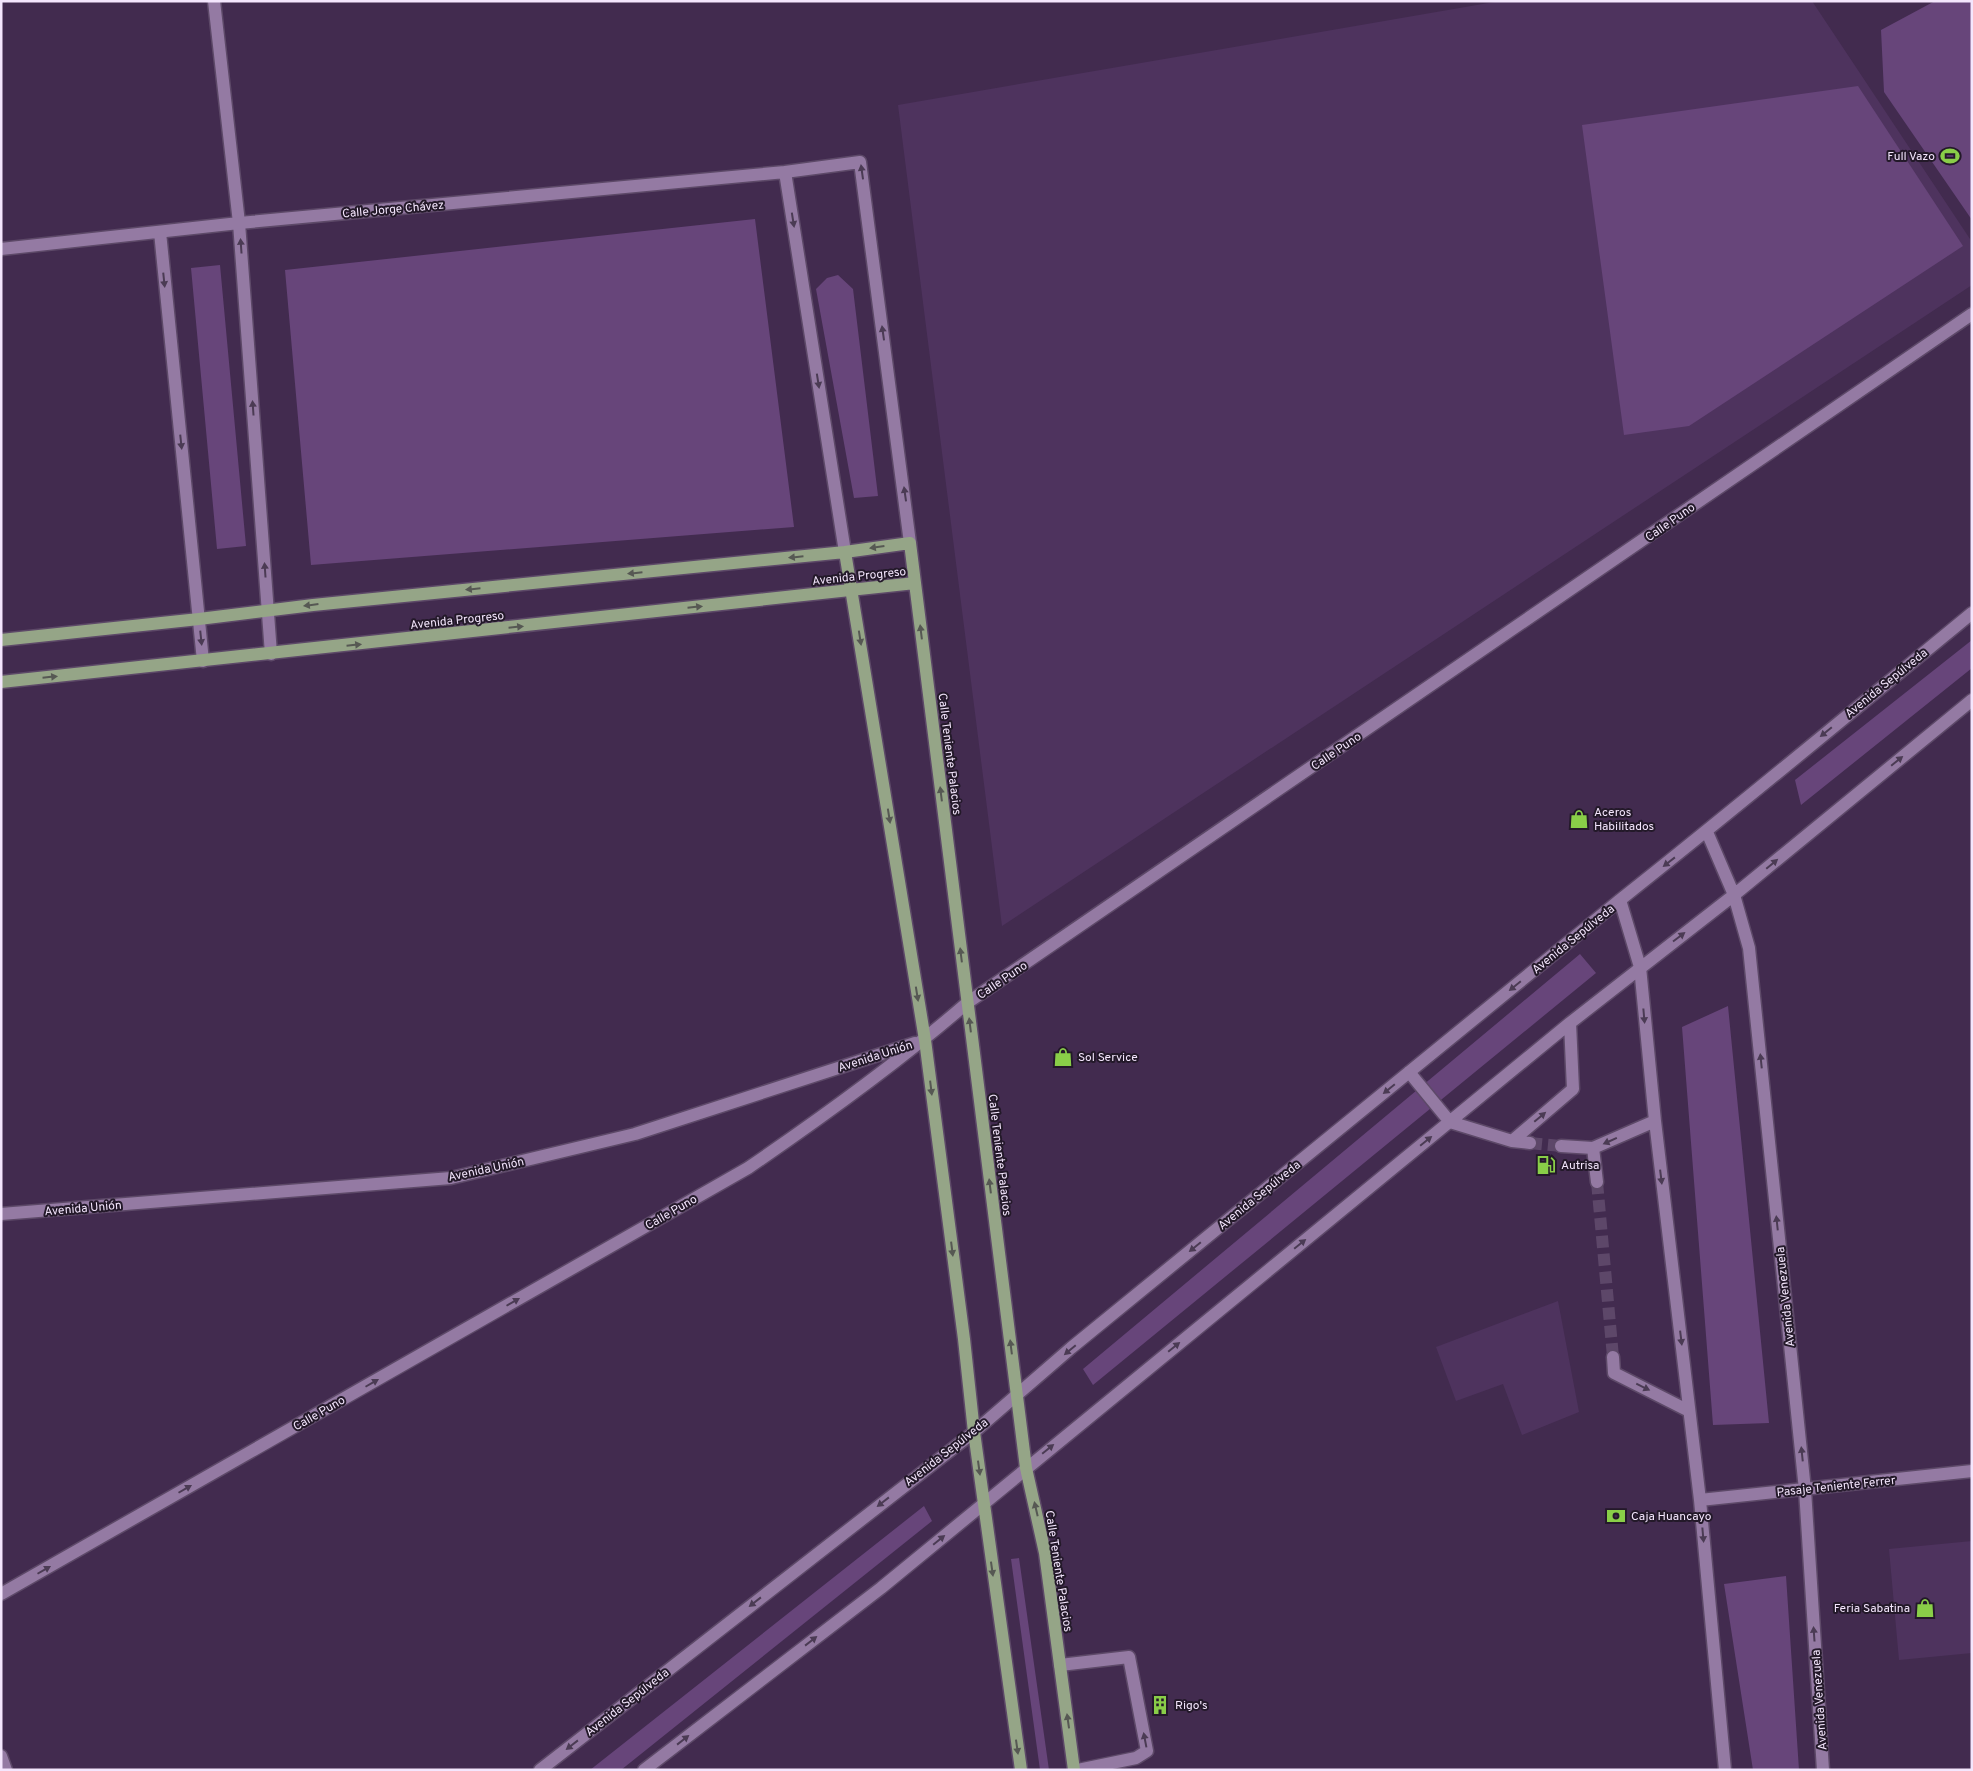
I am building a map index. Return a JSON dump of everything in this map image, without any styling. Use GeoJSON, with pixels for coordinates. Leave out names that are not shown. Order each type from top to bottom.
{"type":"FeatureCollection","features":[{"type":"Feature","properties":{"kind":"main road","name":"Avenida Progreso"},"geometry":{"type":"LineString","coordinates":[[1,640],[199,620],[322,604],[845,552],[910,543]]}},
{"type":"Feature","properties":{"kind":"main road","name":"Calle Teniente Palacios"},"geometry":{"type":"LineString","coordinates":[[910,543],[1026,1468],[1045,1553],[1074,1770]]}},
{"type":"Feature","properties":{"kind":"main road"},"geometry":{"type":"LineString","coordinates":[[845,552],[925,1040],[964,1339],[974,1432],[1021,1770]]}},
{"type":"Feature","properties":{"kind":"main road","name":"Avenida Progreso"},"geometry":{"type":"LineString","coordinates":[[1,682],[915,583]]}},
{"type":"Feature","properties":{"kind":"street"},"geometry":{"type":"LineString","coordinates":[[214,1],[239,223],[271,654]]}},
{"type":"Feature","properties":{"kind":"street","name":"Calle Jorge Chávez"},"geometry":{"type":"LineString","coordinates":[[1,249],[239,223],[785,172],[860,162],[910,543]]}},
{"type":"Feature","properties":{"kind":"street"},"geometry":{"type":"LineString","coordinates":[[785,172],[845,552]]}},
{"type":"Feature","properties":{"kind":"street"},"geometry":{"type":"LineString","coordinates":[[160,232],[203,661]]}},
{"type":"Feature","properties":{"kind":"street","name":"Calle Puno"},"geometry":{"type":"LineString","coordinates":[[1,1594],[748,1168],[830,1111],[925,1040],[968,1003],[1972,314]]}},
{"type":"Feature","properties":{"kind":"street","name":"Avenida Sepúlveda"},"geometry":{"type":"LineString","coordinates":[[540,1770],[974,1432],[1072,1348],[1620,900],[1707,832],[1758,787],[1972,613]]}},
{"type":"Feature","properties":{"kind":"street"},"geometry":{"type":"LineString","coordinates":[[644,1770],[880,1588],[1570,1023],[1734,895],[1972,700]]}},
{"type":"Feature","properties":{"kind":"street","name":"Avenida Venezuela"},"geometry":{"type":"LineString","coordinates":[[1707,832],[1734,895],[1749,948],[1805,1490],[1823,1770]]}},
{"type":"Feature","properties":{"kind":"street"},"geometry":{"type":"LineString","coordinates":[[1620,900],[1640,967],[1655,1121],[1700,1500],[1725,1770]]}},
{"type":"Feature","properties":{"kind":"street"},"geometry":{"type":"LineString","coordinates":[[1512,1141],[1573,1089],[1570,1023]]}},
{"type":"Feature","properties":{"kind":"street","name":"Avenida Unión"},"geometry":{"type":"LineString","coordinates":[[1,1214],[451,1178],[635,1134],[925,1040]]}},
{"type":"Feature","properties":{"kind":"street"},"geometry":{"type":"LineString","coordinates":[[1409,1072],[1450,1122],[1512,1141],[1530,1143]]}},
{"type":"Feature","properties":{"kind":"street"},"geometry":{"type":"LineString","coordinates":[[1561,1146],[1593,1148],[1655,1121]]}},
{"type":"Feature","properties":{"kind":"street"},"geometry":{"type":"LineString","coordinates":[[1593,1148],[1597,1182]]}},
{"type":"Feature","properties":{"kind":"street"},"geometry":{"type":"LineString","coordinates":[[1613,1357],[1614,1373],[1689,1410]]}},
{"type":"Feature","properties":{"kind":"street","name":"Pasaje Teniente Ferrer"},"geometry":{"type":"LineString","coordinates":[[1700,1500],[1972,1471]]}},
{"type":"Feature","properties":{"kind":"street"},"geometry":{"type":"LineString","coordinates":[[1060,1665],[1129,1657],[1147,1751],[1136,1758],[1078,1770]]}},
{"type":"Feature","properties":{"kind":"street"},"geometry":{"type":"LineString","coordinates":[[1,1756],[6,1770]]}},
{"type":"Feature","properties":{"kind":"shaded area"},"geometry":{"type":"Polygon","coordinates":[[[1500,1],[1812,1],[1972,242],[1972,285],[1002,926],[898,105],[1500,1]]]}},
{"type":"Feature","properties":{"kind":"shaded area","name":"Full Vazo"},"geometry":{"type":"Polygon","coordinates":[[[1935,1],[1972,1],[1972,220],[1884,92],[1881,30],[1935,1]]]}},
{"type":"Feature","properties":{"kind":"shaded area"},"geometry":{"type":"Polygon","coordinates":[[[1858,86],[1963,246],[1689,426],[1624,435],[1582,125],[1858,86]]]}},
{"type":"Feature","properties":{"kind":"shaded area"},"geometry":{"type":"Polygon","coordinates":[[[755,219],[794,527],[311,565],[285,270],[755,219]]]}},
{"type":"Feature","properties":{"kind":"shaded area"},"geometry":{"type":"Polygon","coordinates":[[[220,265],[246,546],[217,549],[191,268],[220,265]]]}},
{"type":"Feature","properties":{"kind":"shaded area"},"geometry":{"type":"Polygon","coordinates":[[[838,275],[853,289],[878,496],[854,498],[816,289],[827,278],[838,275]]]}},
{"type":"Feature","properties":{"kind":"shaded area"},"geometry":{"type":"Polygon","coordinates":[[[1972,640],[1972,668],[1801,805],[1795,780],[1972,640]]]}},
{"type":"Feature","properties":{"kind":"shaded area"},"geometry":{"type":"Polygon","coordinates":[[[1580,954],[1596,973],[1093,1385],[1083,1369],[1580,954]]]}},
{"type":"Feature","properties":{"kind":"shaded area"},"geometry":{"type":"Polygon","coordinates":[[[1728,1006],[1769,1423],[1713,1425],[1682,1027],[1728,1006]]]}},
{"type":"Feature","properties":{"kind":"shaded area"},"geometry":{"type":"Polygon","coordinates":[[[1558,1301],[1579,1412],[1522,1435],[1503,1384],[1456,1401],[1436,1347],[1558,1301]]]}},
{"type":"Feature","properties":{"kind":"shaded area"},"geometry":{"type":"Polygon","coordinates":[[[924,1506],[932,1521],[621,1770],[590,1770],[924,1506]]]}},
{"type":"Feature","properties":{"kind":"shaded area","name":"Feria Sabatina"},"geometry":{"type":"Polygon","coordinates":[[[1972,1541],[1972,1653],[1899,1660],[1889,1549],[1972,1541]]]}},
{"type":"Feature","properties":{"kind":"shaded area"},"geometry":{"type":"Polygon","coordinates":[[[1019,1558],[1049,1770],[1040,1770],[1011,1559],[1019,1558]]]}},
{"type":"Feature","properties":{"kind":"shaded area"},"geometry":{"type":"Polygon","coordinates":[[[1786,1576],[1799,1770],[1753,1770],[1724,1584],[1786,1576]]]}},
{"type":"Feature","properties":{"kind":"tunnel"},"geometry":{"type":"LineString","coordinates":[[1530,1143],[1561,1146]]}},
{"type":"Feature","properties":{"kind":"tunnel"},"geometry":{"type":"LineString","coordinates":[[1597,1182],[1613,1357]]}},
{"type":"Feature","properties":{"kind":"place","name":"Full Vazo"},"geometry":{"type":"Point","coordinates":[1950,156]}},
{"type":"Feature","properties":{"kind":"place","name":"Aceros Habilitados"},"geometry":{"type":"Point","coordinates":[1579,819]}},
{"type":"Feature","properties":{"kind":"place","name":"Sol Service"},"geometry":{"type":"Point","coordinates":[1063,1057]}},
{"type":"Feature","properties":{"kind":"place","name":"Autrisa"},"geometry":{"type":"Point","coordinates":[1546,1165]}},
{"type":"Feature","properties":{"kind":"place","name":"Caja Huancayo"},"geometry":{"type":"Point","coordinates":[1616,1516]}},
{"type":"Feature","properties":{"kind":"place","name":"Feria Sabatina"},"geometry":{"type":"Point","coordinates":[1925,1608]}},
{"type":"Feature","properties":{"kind":"place","name":"Rigo's"},"geometry":{"type":"Point","coordinates":[1160,1705]}}]}
